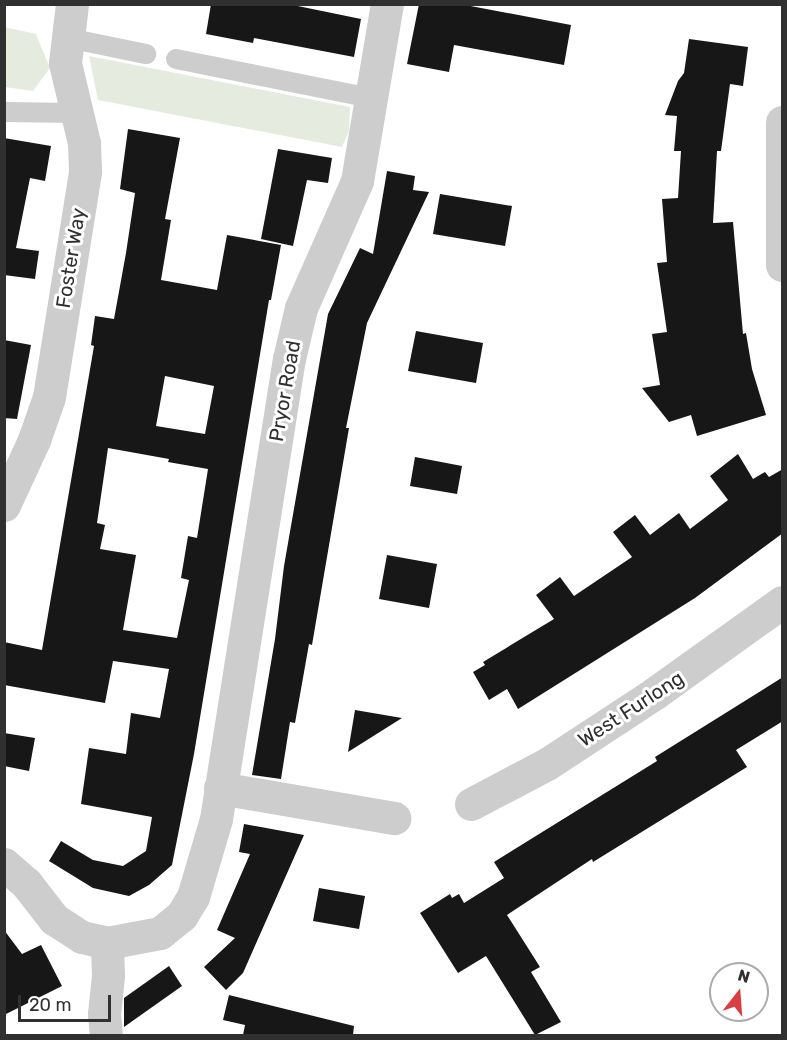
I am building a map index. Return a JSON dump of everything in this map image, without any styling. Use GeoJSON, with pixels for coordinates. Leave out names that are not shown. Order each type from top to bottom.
{"type":"FeatureCollection","features":[{"type":"Feature","properties":{"kind":"street","name":"Foster Way"},"geometry":{"type":"LineString","coordinates":[[4,505],[34,440],[48,397],[85,171],[84,142],[65,63],[72,4]]}},
{"type":"Feature","properties":{"kind":"street","name":"Pryor Road"},"geometry":{"type":"LineString","coordinates":[[4,864],[26,883],[54,919],[82,936],[107,943],[160,933],[182,915],[193,897],[216,819],[289,359],[301,308],[357,182],[387,4]]}},
{"type":"Feature","properties":{"kind":"street"},"geometry":{"type":"LineString","coordinates":[[783,122],[783,265]]}},
{"type":"Feature","properties":{"kind":"street","name":"West Furlong"},"geometry":{"type":"LineString","coordinates":[[471,804],[547,764],[656,693],[783,602]]}},
{"type":"Feature","properties":{"kind":"street"},"geometry":{"type":"LineString","coordinates":[[220,788],[394,818]]}},
{"type":"Feature","properties":{"kind":"street"},"geometry":{"type":"LineString","coordinates":[[106,1035],[104,1014],[108,975],[107,943]]}},
{"type":"Feature","properties":{"kind":"lane"},"geometry":{"type":"LineString","coordinates":[[68,38],[146,54]]}},
{"type":"Feature","properties":{"kind":"lane"},"geometry":{"type":"LineString","coordinates":[[176,59],[372,98]]}},
{"type":"Feature","properties":{"kind":"lane"},"geometry":{"type":"LineString","coordinates":[[4,112],[76,113]]}},
{"type":"Feature","properties":{"kind":"shaded area"},"geometry":{"type":"Polygon","coordinates":[[[4,27],[36,34],[50,68],[33,91],[5,87],[4,27]]]}},
{"type":"Feature","properties":{"kind":"shaded area"},"geometry":{"type":"Polygon","coordinates":[[[89,56],[350,107],[349,131],[342,147],[98,100],[89,56]]]}},
{"type":"Feature","properties":{"kind":"building"},"geometry":{"type":"Polygon","coordinates":[[[211,4],[288,4],[361,19],[354,57],[254,38],[253,43],[206,34],[211,4]]]}},
{"type":"Feature","properties":{"kind":"building"},"geometry":{"type":"Polygon","coordinates":[[[419,4],[460,4],[571,25],[564,65],[454,45],[449,72],[407,64],[419,4]]]}},
{"type":"Feature","properties":{"kind":"building"},"geometry":{"type":"Polygon","coordinates":[[[689,39],[748,47],[743,86],[730,84],[721,151],[717,151],[713,223],[733,222],[743,334],[746,333],[752,369],[766,415],[697,436],[691,415],[669,422],[642,388],[660,385],[652,334],[667,332],[657,263],[667,262],[662,199],[678,198],[681,151],[674,151],[677,116],[665,115],[678,81],[684,73],[689,39]]]}},
{"type":"Feature","properties":{"kind":"building"},"geometry":{"type":"Polygon","coordinates":[[[128,129],[180,138],[165,219],[171,220],[161,280],[217,290],[227,235],[281,245],[271,300],[269,300],[194,754],[172,865],[149,885],[129,896],[93,888],[49,861],[61,841],[93,860],[123,866],[146,851],[152,817],[81,804],[89,748],[126,754],[131,713],[160,718],[169,669],[113,661],[105,703],[4,685],[4,642],[42,650],[94,346],[91,345],[95,316],[114,319],[126,253],[135,193],[120,189],[128,129]],[[165,376],[156,426],[205,434],[214,386],[165,376]],[[108,448],[97,523],[105,525],[100,549],[136,555],[123,630],[177,638],[189,580],[181,578],[188,536],[197,538],[208,469],[108,448]]]}},
{"type":"Feature","properties":{"kind":"building"},"geometry":{"type":"Polygon","coordinates":[[[4,138],[51,146],[45,181],[30,178],[16,248],[39,251],[35,279],[4,275],[4,138]]]}},
{"type":"Feature","properties":{"kind":"building"},"geometry":{"type":"Polygon","coordinates":[[[278,149],[332,158],[328,183],[307,180],[293,246],[261,239],[278,149]]]}},
{"type":"Feature","properties":{"kind":"building"},"geometry":{"type":"Polygon","coordinates":[[[387,171],[415,176],[413,190],[429,192],[367,323],[346,428],[349,428],[312,645],[309,644],[295,723],[290,722],[281,779],[252,775],[275,639],[284,566],[328,314],[360,248],[373,254],[387,171]]]}},
{"type":"Feature","properties":{"kind":"building"},"geometry":{"type":"Polygon","coordinates":[[[440,194],[512,206],[505,246],[433,234],[440,194]]]}},
{"type":"Feature","properties":{"kind":"building"},"geometry":{"type":"Polygon","coordinates":[[[416,331],[483,343],[476,383],[408,371],[416,331]]]}},
{"type":"Feature","properties":{"kind":"building"},"geometry":{"type":"Polygon","coordinates":[[[4,340],[31,345],[17,419],[4,418],[4,340]]]}},
{"type":"Feature","properties":{"kind":"building"},"geometry":{"type":"Polygon","coordinates":[[[738,454],[753,479],[765,472],[769,477],[783,469],[783,533],[695,598],[518,709],[507,689],[489,700],[473,672],[485,665],[483,662],[554,619],[536,595],[560,577],[574,596],[632,557],[613,532],[635,515],[650,535],[679,513],[690,529],[728,500],[710,476],[738,454]]]}},
{"type":"Feature","properties":{"kind":"building"},"geometry":{"type":"Polygon","coordinates":[[[415,457],[462,466],[457,494],[410,486],[415,457]]]}},
{"type":"Feature","properties":{"kind":"building"},"geometry":{"type":"Polygon","coordinates":[[[387,555],[437,564],[429,608],[379,599],[387,555]]]}},
{"type":"Feature","properties":{"kind":"building"},"geometry":{"type":"Polygon","coordinates":[[[783,677],[783,721],[736,750],[747,767],[593,862],[592,859],[507,915],[540,967],[531,972],[561,1022],[535,1035],[486,956],[458,973],[420,913],[450,894],[452,898],[459,894],[464,903],[504,878],[494,862],[657,761],[655,757],[783,677]]]}},
{"type":"Feature","properties":{"kind":"building"},"geometry":{"type":"Polygon","coordinates":[[[355,710],[402,718],[348,752],[355,710]]]}},
{"type":"Feature","properties":{"kind":"building"},"geometry":{"type":"Polygon","coordinates":[[[4,733],[35,738],[29,771],[4,766],[4,733]]]}},
{"type":"Feature","properties":{"kind":"building"},"geometry":{"type":"Polygon","coordinates":[[[244,824],[304,835],[243,973],[226,990],[204,967],[235,938],[217,930],[250,854],[239,852],[244,824]]]}},
{"type":"Feature","properties":{"kind":"building"},"geometry":{"type":"Polygon","coordinates":[[[319,888],[365,896],[359,929],[313,921],[319,888]]]}},
{"type":"Feature","properties":{"kind":"building"},"geometry":{"type":"Polygon","coordinates":[[[4,930],[22,954],[41,945],[62,986],[4,1015],[4,930]]]}},
{"type":"Feature","properties":{"kind":"building"},"geometry":{"type":"Polygon","coordinates":[[[169,966],[182,986],[124,1027],[124,998],[169,966]]]}},
{"type":"Feature","properties":{"kind":"building"},"geometry":{"type":"Polygon","coordinates":[[[229,995],[354,1026],[353,1035],[243,1035],[245,1025],[223,1020],[229,995]]]}}]}
